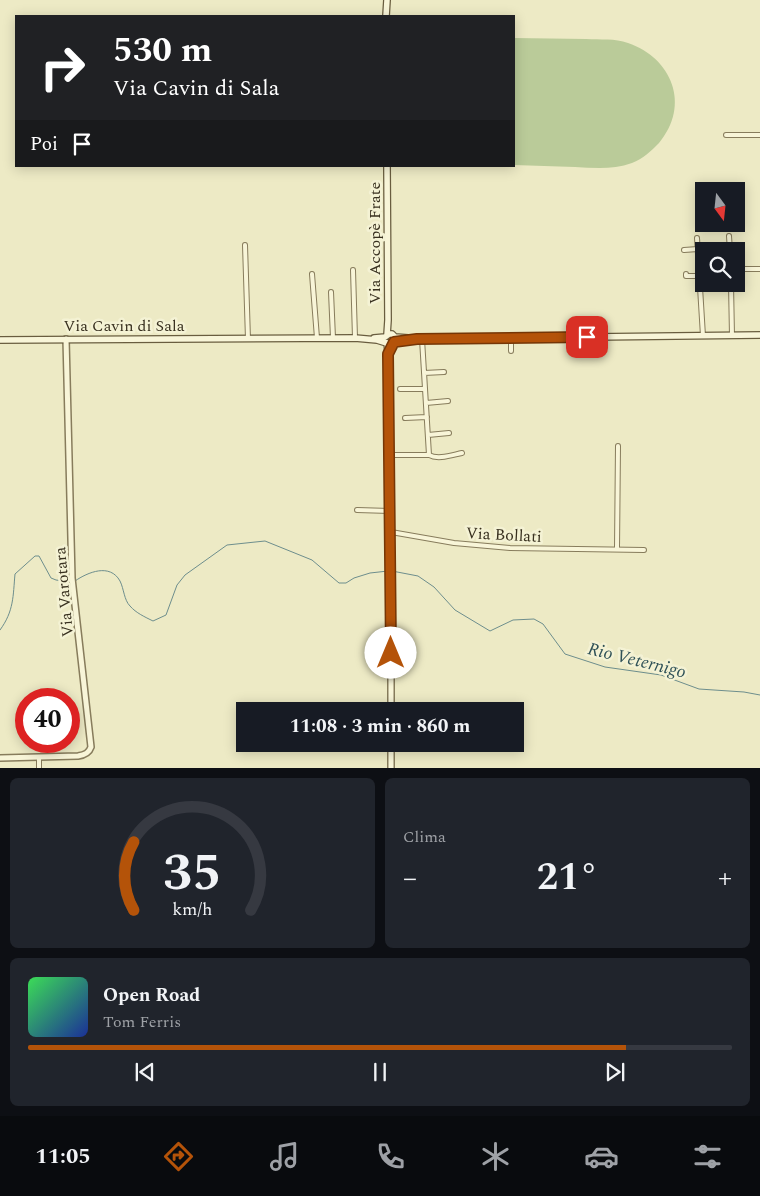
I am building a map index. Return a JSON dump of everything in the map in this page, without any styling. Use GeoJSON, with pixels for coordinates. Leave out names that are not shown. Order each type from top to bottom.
{"type":"FeatureCollection","features":[{"type":"Feature","properties":{"kind":"main road"},"geometry":{"type":"LineString","coordinates":[[386,0],[386,15]]}},
{"type":"Feature","properties":{"kind":"main road","name":"Via Accopè Frate"},"geometry":{"type":"LineString","coordinates":[[387,167],[388,320],[390,339]]}},
{"type":"Feature","properties":{"kind":"main road","name":"Via Cavin di Sala"},"geometry":{"type":"LineString","coordinates":[[0,340],[419,339],[760,335]]}},
{"type":"Feature","properties":{"kind":"street"},"geometry":{"type":"LineString","coordinates":[[726,135],[760,135]]}},
{"type":"Feature","properties":{"kind":"street"},"geometry":{"type":"LineString","coordinates":[[729,236],[729,242]]}},
{"type":"Feature","properties":{"kind":"street"},"geometry":{"type":"LineString","coordinates":[[697,238],[697,242]]}},
{"type":"Feature","properties":{"kind":"street"},"geometry":{"type":"LineString","coordinates":[[245,245],[248,338]]}},
{"type":"Feature","properties":{"kind":"street"},"geometry":{"type":"LineString","coordinates":[[684,250],[695,249]]}},
{"type":"Feature","properties":{"kind":"street"},"geometry":{"type":"LineString","coordinates":[[745,270],[760,269]]}},
{"type":"Feature","properties":{"kind":"street"},"geometry":{"type":"LineString","coordinates":[[353,270],[355,338]]}},
{"type":"Feature","properties":{"kind":"street"},"geometry":{"type":"LineString","coordinates":[[312,274],[317,338]]}},
{"type":"Feature","properties":{"kind":"street"},"geometry":{"type":"LineString","coordinates":[[686,274],[686,276],[695,276]]}},
{"type":"Feature","properties":{"kind":"street"},"geometry":{"type":"LineString","coordinates":[[332,292],[333,338]]}},
{"type":"Feature","properties":{"kind":"street"},"geometry":{"type":"LineString","coordinates":[[701,292],[703,336]]}},
{"type":"Feature","properties":{"kind":"street"},"geometry":{"type":"LineString","coordinates":[[730,292],[732,336]]}},
{"type":"Feature","properties":{"kind":"street"},"geometry":{"type":"LineString","coordinates":[[511,337],[511,351]]}},
{"type":"Feature","properties":{"kind":"street","name":"Via Varotara"},"geometry":{"type":"LineString","coordinates":[[0,758],[83,755],[91,747],[72,581],[66,339]]}},
{"type":"Feature","properties":{"kind":"street"},"geometry":{"type":"LineString","coordinates":[[390,339],[388,354],[391,702]]}},
{"type":"Feature","properties":{"kind":"street"},"geometry":{"type":"LineString","coordinates":[[419,339],[424,373],[429,456]]}},
{"type":"Feature","properties":{"kind":"street"},"geometry":{"type":"LineString","coordinates":[[424,373],[444,372]]}},
{"type":"Feature","properties":{"kind":"street"},"geometry":{"type":"LineString","coordinates":[[400,389],[425,389]]}},
{"type":"Feature","properties":{"kind":"street"},"geometry":{"type":"LineString","coordinates":[[426,403],[448,401]]}},
{"type":"Feature","properties":{"kind":"street"},"geometry":{"type":"LineString","coordinates":[[405,418],[426,417]]}},
{"type":"Feature","properties":{"kind":"street"},"geometry":{"type":"LineString","coordinates":[[428,435],[449,433]]}},
{"type":"Feature","properties":{"kind":"street"},"geometry":{"type":"LineString","coordinates":[[617,550],[618,446]]}},
{"type":"Feature","properties":{"kind":"street"},"geometry":{"type":"LineString","coordinates":[[390,455],[438,457],[462,453]]}},
{"type":"Feature","properties":{"kind":"street"},"geometry":{"type":"LineString","coordinates":[[357,510],[390,511]]}},
{"type":"Feature","properties":{"kind":"street","name":"Via Bollati"},"geometry":{"type":"LineString","coordinates":[[391,532],[464,544],[510,548],[644,550]]}},
{"type":"Feature","properties":{"kind":"street"},"geometry":{"type":"LineString","coordinates":[[391,752],[391,768]]}},
{"type":"Feature","properties":{"kind":"street"},"geometry":{"type":"LineString","coordinates":[[39,757],[39,768]]}},
{"type":"Feature","properties":{"kind":"green space"},"geometry":{"type":"Polygon","coordinates":[[[515,38],[623,41],[643,50],[666,71],[672,84],[675,99],[674,113],[669,128],[659,143],[636,161],[611,168],[515,165],[515,38]]]}},
{"type":"Feature","properties":{"kind":"waterway","name":"Rio Veternigo"},"geometry":{"type":"LineString","coordinates":[[75,581],[92,572],[111,572],[120,581],[126,601],[130,606],[153,621],[166,615],[177,585],[185,575],[227,545],[265,541],[312,560],[339,583],[346,583],[354,578],[370,573],[388,571]]}},
{"type":"Feature","properties":{"kind":"waterway","name":"Rio Veternigo"},"geometry":{"type":"LineString","coordinates":[[0,630],[10,610],[15,574],[35,556],[39,556],[51,578],[71,582]]}},
{"type":"Feature","properties":{"kind":"waterway","name":"Rio Veternigo"},"geometry":{"type":"LineString","coordinates":[[392,571],[418,576],[434,587],[455,610],[490,631],[513,620],[534,619],[543,624],[565,654],[605,667],[661,675],[699,689],[760,695]]}},
{"type":"Feature","properties":{"kind":"route"},"geometry":{"type":"LineString","coordinates":[[391,653],[388,354],[394,342],[417,339],[587,337]]}}]}
